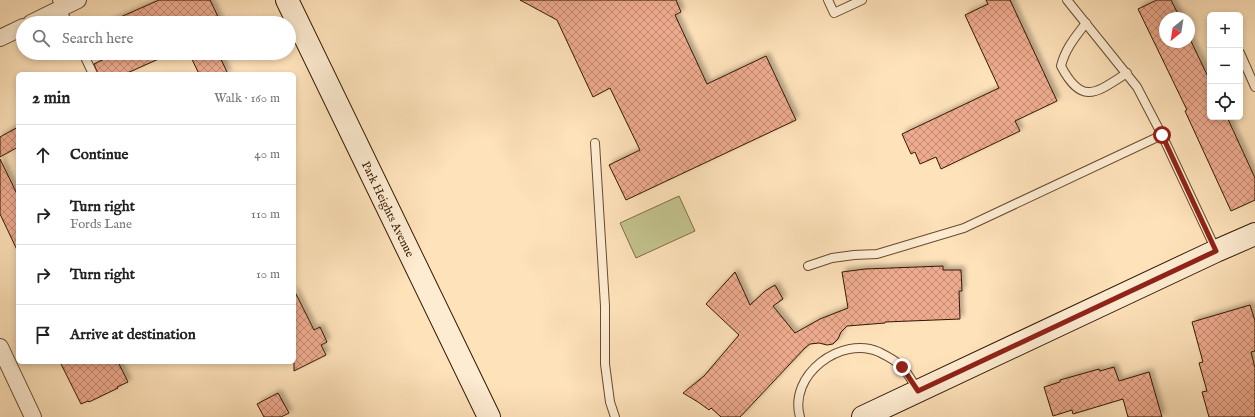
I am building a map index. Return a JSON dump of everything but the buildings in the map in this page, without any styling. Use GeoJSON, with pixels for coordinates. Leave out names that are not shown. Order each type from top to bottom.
{"type":"FeatureCollection","features":[{"type":"Feature","properties":{"kind":"main road","name":"Park Heights Avenue"},"geometry":{"type":"LineString","coordinates":[[287,0],[295,16]]}},
{"type":"Feature","properties":{"kind":"main road","name":"Park Heights Avenue"},"geometry":{"type":"LineString","coordinates":[[296,19],[489,417]]}},
{"type":"Feature","properties":{"kind":"main road"},"geometry":{"type":"LineString","coordinates":[[863,417],[1255,234]]}},
{"type":"Feature","properties":{"kind":"street"},"geometry":{"type":"LineString","coordinates":[[41,16],[59,4],[78,0]]}},
{"type":"Feature","properties":{"kind":"street"},"geometry":{"type":"LineString","coordinates":[[0,38],[16,30]]}},
{"type":"Feature","properties":{"kind":"street"},"geometry":{"type":"LineString","coordinates":[[0,347],[33,417]]}},
{"type":"Feature","properties":{"kind":"lane"},"geometry":{"type":"LineString","coordinates":[[828,0],[834,13],[862,0]]}},
{"type":"Feature","properties":{"kind":"lane"},"geometry":{"type":"LineString","coordinates":[[1067,0],[1137,87],[1162,135],[1216,251]]}},
{"type":"Feature","properties":{"kind":"lane"},"geometry":{"type":"LineString","coordinates":[[59,4],[65,16]]}},
{"type":"Feature","properties":{"kind":"lane"},"geometry":{"type":"LineString","coordinates":[[1086,22],[1072,40],[1061,66],[1076,88],[1086,92],[1095,92],[1106,87],[1127,73]]}},
{"type":"Feature","properties":{"kind":"lane"},"geometry":{"type":"LineString","coordinates":[[86,60],[92,72]]}},
{"type":"Feature","properties":{"kind":"lane"},"geometry":{"type":"LineString","coordinates":[[1243,60],[1255,87]]}},
{"type":"Feature","properties":{"kind":"lane"},"geometry":{"type":"LineString","coordinates":[[808,266],[832,258],[877,254],[964,228],[1162,135]]}},
{"type":"Feature","properties":{"kind":"lane"},"geometry":{"type":"LineString","coordinates":[[595,143],[604,298],[605,364],[610,402],[615,417]]}},
{"type":"Feature","properties":{"kind":"lane"},"geometry":{"type":"LineString","coordinates":[[800,417],[798,400],[803,385],[810,373],[833,354],[847,349],[864,348],[878,352],[890,358],[902,367],[918,391]]}},
{"type":"Feature","properties":{"kind":"shaded area"},"geometry":{"type":"Polygon","coordinates":[[[679,196],[695,231],[636,258],[620,223],[679,196]]]}},
{"type":"Feature","properties":{"kind":"route"},"geometry":{"type":"LineString","coordinates":[[902,367],[918,391],[1216,251],[1162,135]]}}]}
